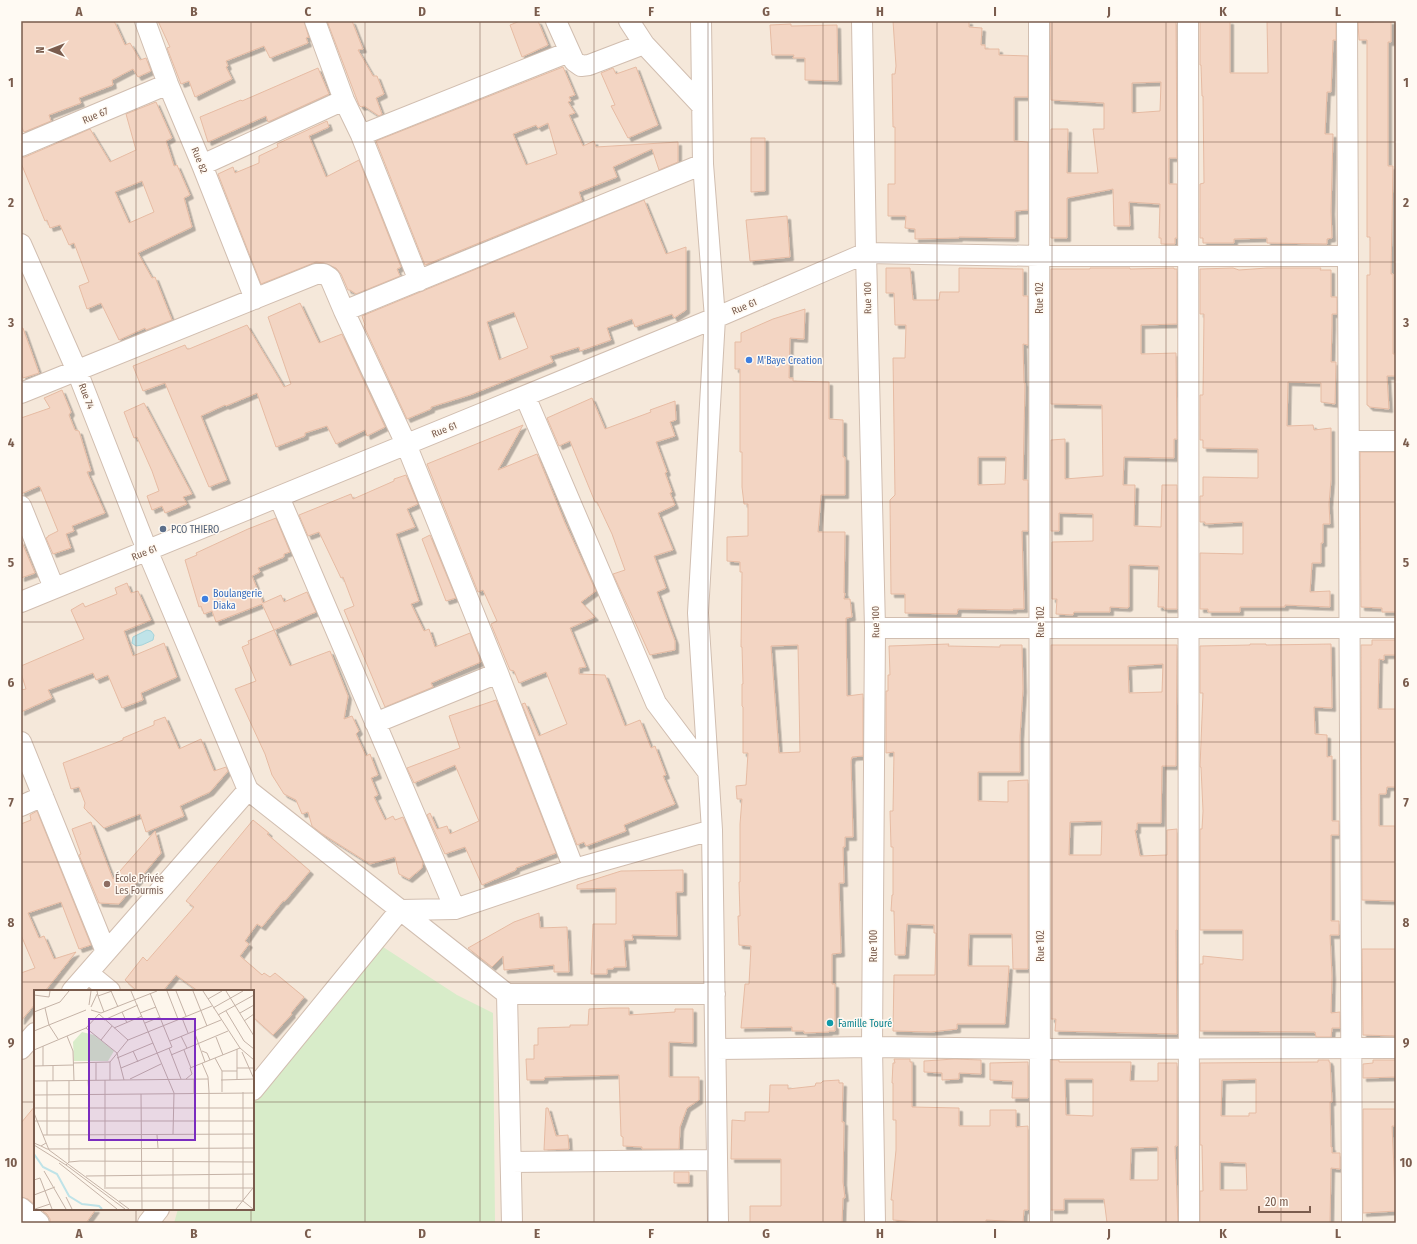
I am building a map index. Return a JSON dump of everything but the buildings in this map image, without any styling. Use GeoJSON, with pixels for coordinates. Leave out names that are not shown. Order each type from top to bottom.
{"type":"FeatureCollection","features":[{"type":"Feature","properties":{"kind":"street","name":"Rue 82"},"geometry":{"type":"LineString","coordinates":[[145,21],[168,84],[255,299]]}},
{"type":"Feature","properties":{"kind":"street"},"geometry":{"type":"LineString","coordinates":[[315,21],[344,100],[361,135],[419,281]]}},
{"type":"Feature","properties":{"kind":"street"},"geometry":{"type":"LineString","coordinates":[[556,21],[569,52],[574,61],[581,66],[589,65],[644,44]]}},
{"type":"Feature","properties":{"kind":"street"},"geometry":{"type":"LineString","coordinates":[[629,21],[644,44],[702,106]]}},
{"type":"Feature","properties":{"kind":"street"},"geometry":{"type":"LineString","coordinates":[[701,21],[703,164],[715,318],[698,613],[712,830],[718,1223]]}},
{"type":"Feature","properties":{"kind":"street","name":"Rue 100"},"geometry":{"type":"LineString","coordinates":[[862,21],[875,628],[872,1047],[875,1223]]}},
{"type":"Feature","properties":{"kind":"street","name":"Rue 102"},"geometry":{"type":"LineString","coordinates":[[1039,21],[1040,1223]]}},
{"type":"Feature","properties":{"kind":"street"},"geometry":{"type":"LineString","coordinates":[[1188,21],[1189,1223]]}},
{"type":"Feature","properties":{"kind":"street"},"geometry":{"type":"LineString","coordinates":[[1347,21],[1352,1223]]}},
{"type":"Feature","properties":{"kind":"street"},"geometry":{"type":"LineString","coordinates":[[361,135],[569,52]]}},
{"type":"Feature","properties":{"kind":"street","name":"Rue 67"},"geometry":{"type":"LineString","coordinates":[[21,146],[168,84]]}},
{"type":"Feature","properties":{"kind":"street"},"geometry":{"type":"LineString","coordinates":[[202,165],[344,100]]}},
{"type":"Feature","properties":{"kind":"street"},"geometry":{"type":"LineString","coordinates":[[344,311],[703,164]]}},
{"type":"Feature","properties":{"kind":"street","name":"Rue 74"},"geometry":{"type":"LineString","coordinates":[[21,244],[77,371],[147,550],[248,790]]}},
{"type":"Feature","properties":{"kind":"street"},"geometry":{"type":"LineString","coordinates":[[866,253],[1039,256],[1348,256]]}},
{"type":"Feature","properties":{"kind":"street","name":"Rue 61"},"geometry":{"type":"LineString","coordinates":[[21,602],[715,318],[866,253]]}},
{"type":"Feature","properties":{"kind":"street"},"geometry":{"type":"LineString","coordinates":[[21,393],[316,274],[324,274],[330,278],[406,444],[498,673],[574,869]]}},
{"type":"Feature","properties":{"kind":"street"},"geometry":{"type":"LineString","coordinates":[[525,396],[656,703],[708,772]]}},
{"type":"Feature","properties":{"kind":"street"},"geometry":{"type":"LineString","coordinates":[[1349,441],[1396,441]]}},
{"type":"Feature","properties":{"kind":"street"},"geometry":{"type":"LineString","coordinates":[[279,496],[455,909]]}},
{"type":"Feature","properties":{"kind":"street"},"geometry":{"type":"LineString","coordinates":[[21,506],[54,588]]}},
{"type":"Feature","properties":{"kind":"street"},"geometry":{"type":"LineString","coordinates":[[875,628],[1396,628]]}},
{"type":"Feature","properties":{"kind":"street"},"geometry":{"type":"LineString","coordinates":[[375,723],[498,673]]}},
{"type":"Feature","properties":{"kind":"street"},"geometry":{"type":"LineString","coordinates":[[21,742],[106,952]]}},
{"type":"Feature","properties":{"kind":"street"},"geometry":{"type":"LineString","coordinates":[[73,990],[248,790],[507,994],[715,994]]}},
{"type":"Feature","properties":{"kind":"street"},"geometry":{"type":"LineString","coordinates":[[21,806],[43,796]]}},
{"type":"Feature","properties":{"kind":"street"},"geometry":{"type":"LineString","coordinates":[[254,1089],[400,910],[455,909],[574,869],[712,830]]}},
{"type":"Feature","properties":{"kind":"street"},"geometry":{"type":"LineString","coordinates":[[88,973],[109,990]]}},
{"type":"Feature","properties":{"kind":"street"},"geometry":{"type":"LineString","coordinates":[[507,994],[512,1223]]}},
{"type":"Feature","properties":{"kind":"street"},"geometry":{"type":"LineString","coordinates":[[21,1049],[34,1034]]}},
{"type":"Feature","properties":{"kind":"street"},"geometry":{"type":"LineString","coordinates":[[716,1049],[872,1047],[1040,1049],[1396,1048]]}},
{"type":"Feature","properties":{"kind":"street"},"geometry":{"type":"LineString","coordinates":[[511,1162],[717,1160]]}},
{"type":"Feature","properties":{"kind":"street"},"geometry":{"type":"LineString","coordinates":[[21,1208],[39,1223]]}},
{"type":"Feature","properties":{"kind":"street"},"geometry":{"type":"LineString","coordinates":[[148,1223],[158,1210]]}},
{"type":"Feature","properties":{"kind":"shaded area"},"geometry":{"type":"Polygon","coordinates":[[[21,21],[1396,21],[1396,1223],[21,1223],[21,21]]]}},
{"type":"Feature","properties":{"kind":"green space"},"geometry":{"type":"Polygon","coordinates":[[[380,945],[457,995],[493,1013],[495,1223],[174,1223],[178,1210],[254,1210],[254,1097],[380,945]]]}},
{"type":"Feature","properties":{"kind":"water"},"geometry":{"type":"Polygon","coordinates":[[[147,630],[151,631],[154,635],[153,640],[136,646],[132,643],[133,637],[147,630]]]}},
{"type":"Feature","properties":{"kind":"place","name":"M'Baye Creation"},"geometry":{"type":"Point","coordinates":[749,360]}},
{"type":"Feature","properties":{"kind":"place","name":"PCO THIERO"},"geometry":{"type":"Point","coordinates":[163,529]}},
{"type":"Feature","properties":{"kind":"place","name":"Boulangerie Diaka"},"geometry":{"type":"Point","coordinates":[205,599]}},
{"type":"Feature","properties":{"kind":"place","name":"École Privée Les Fourmis"},"geometry":{"type":"Point","coordinates":[107,884]}},
{"type":"Feature","properties":{"kind":"place","name":"Famille Touré"},"geometry":{"type":"Point","coordinates":[830,1023]}}]}
